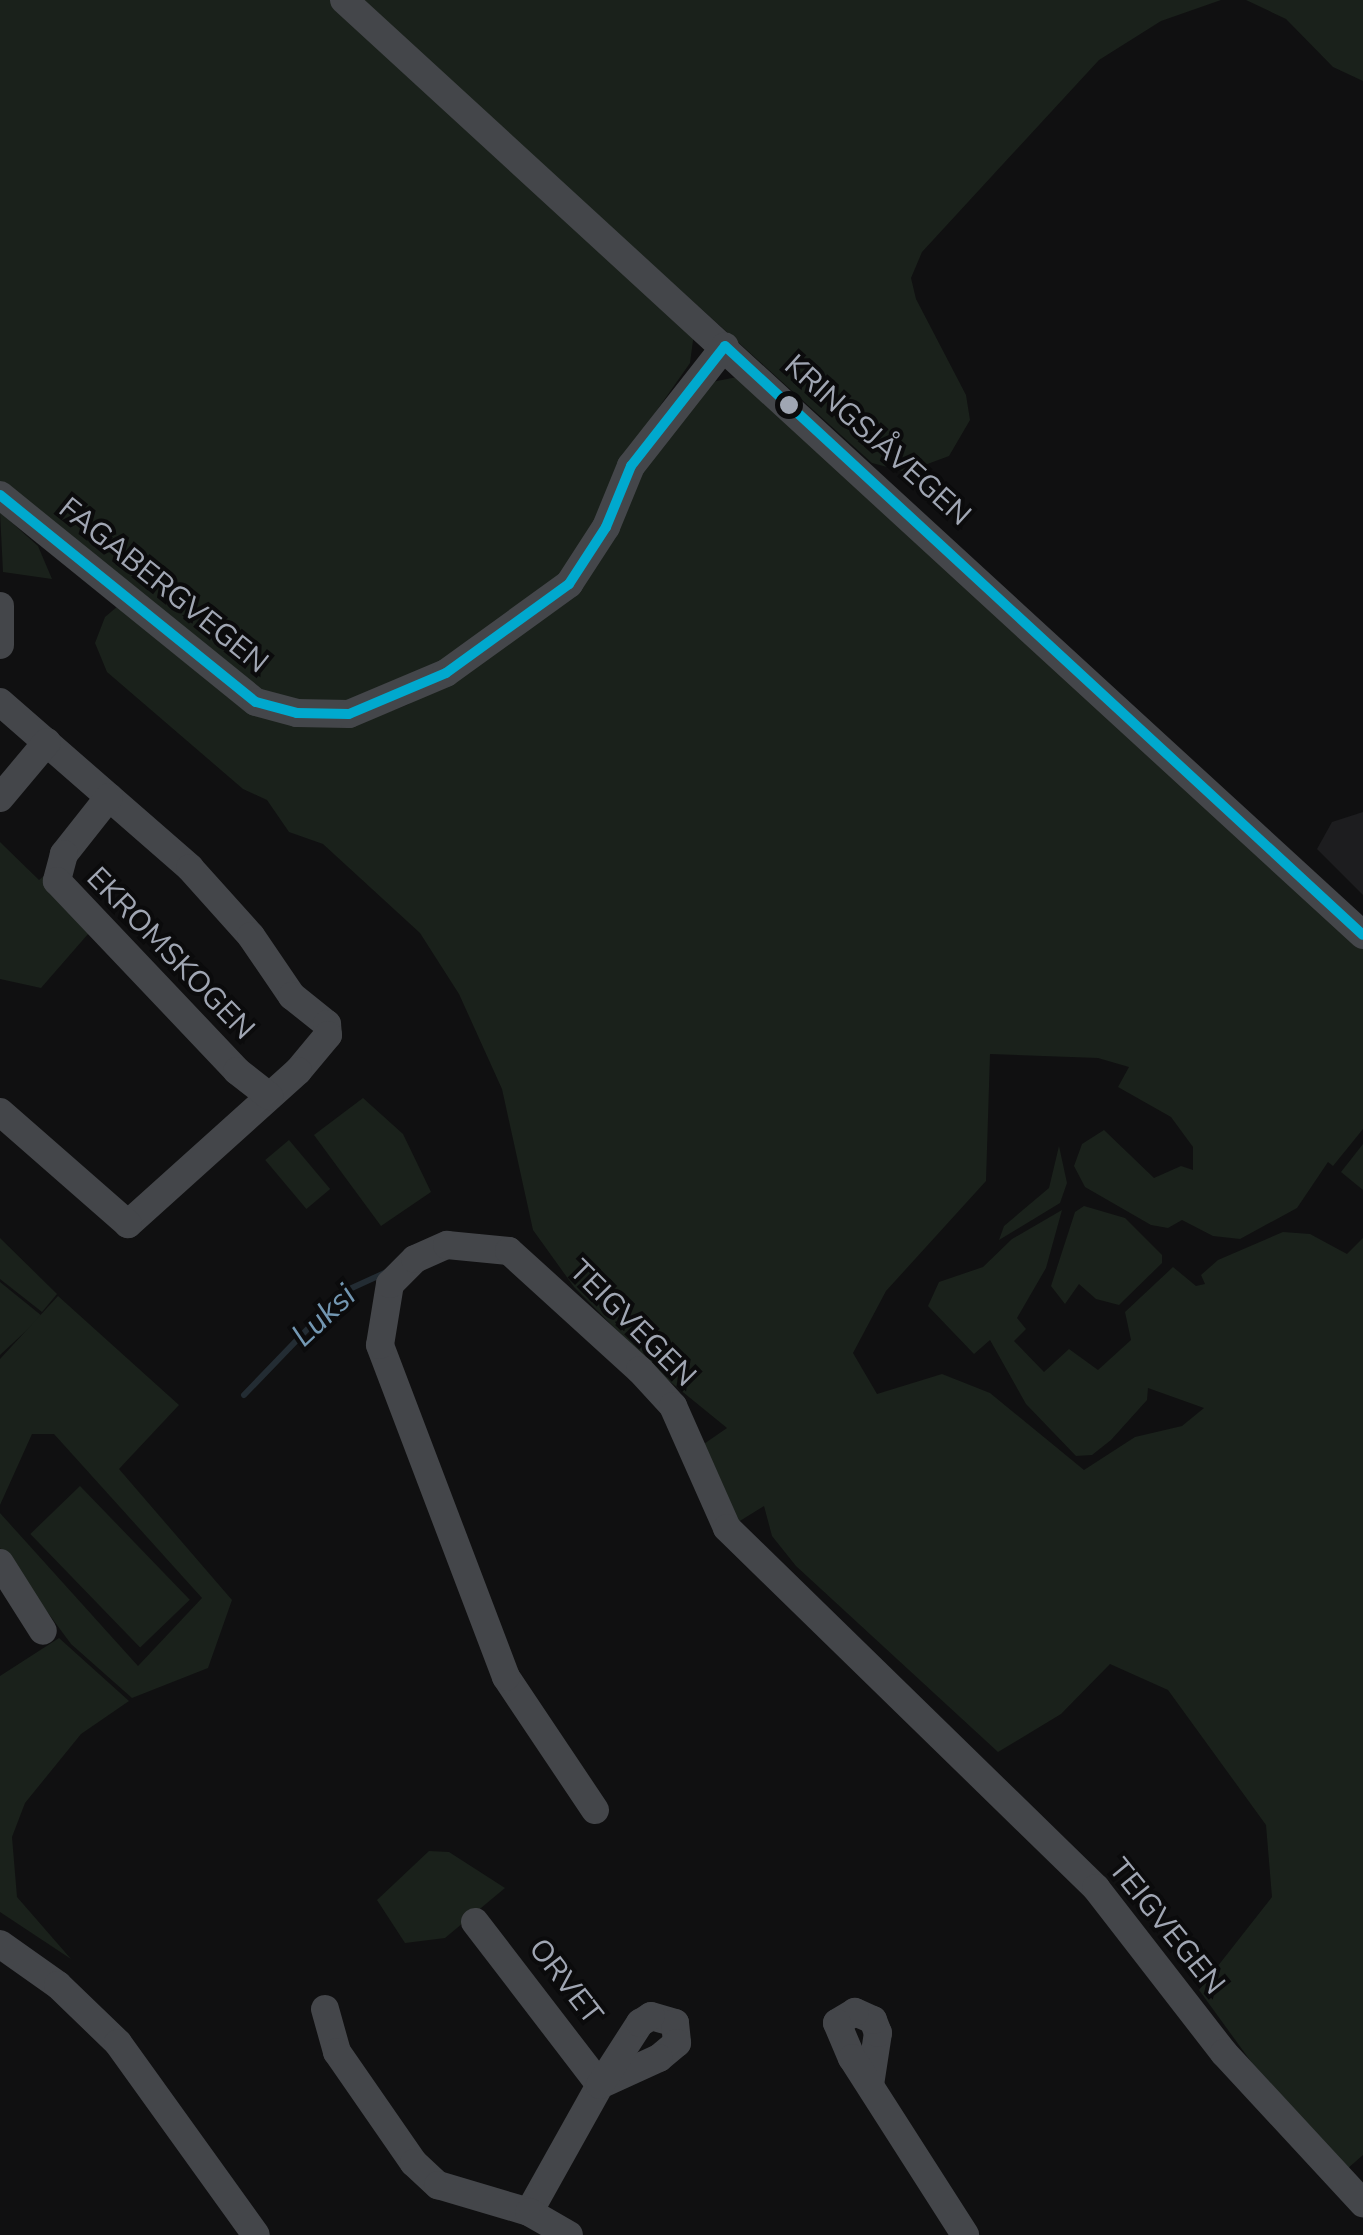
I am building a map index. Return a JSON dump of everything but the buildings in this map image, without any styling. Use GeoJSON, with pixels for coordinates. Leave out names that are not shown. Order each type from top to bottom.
{"type":"FeatureCollection","features":[{"type":"Feature","properties":{"kind":"street","name":"KRINGSJÅVEGEN"},"geometry":{"type":"LineString","coordinates":[[344,0],[1363,934]]}},
{"type":"Feature","properties":{"kind":"street","name":"FAGABERGVEGEN"},"geometry":{"type":"LineString","coordinates":[[0,495],[256,702],[297,714],[349,714],[446,673],[569,584],[606,527],[631,466],[724,346]]}},
{"type":"Feature","properties":{"kind":"street"},"geometry":{"type":"LineString","coordinates":[[0,606],[0,645]]}},
{"type":"Feature","properties":{"kind":"street","name":"EKROMSKOGEN"},"geometry":{"type":"LineString","coordinates":[[0,702],[190,868],[251,936],[292,996],[326,1024],[318,1050],[128,1224],[0,1112]]}},
{"type":"Feature","properties":{"kind":"street"},"geometry":{"type":"LineString","coordinates":[[0,798],[47,742]]}},
{"type":"Feature","properties":{"kind":"street","name":"EKROMSKOGEN"},"geometry":{"type":"LineString","coordinates":[[109,797],[64,854],[57,881],[269,1096]]}},
{"type":"Feature","properties":{"kind":"street","name":"TEIGVEGEN"},"geometry":{"type":"LineString","coordinates":[[594,1810],[506,1677],[380,1345],[390,1284],[415,1259],[447,1246],[510,1251],[640,1370],[674,1406],[727,1528],[1096,1888],[1224,2053],[1363,2202]]}},
{"type":"Feature","properties":{"kind":"street"},"geometry":{"type":"LineString","coordinates":[[0,1563],[43,1631]]}},
{"type":"Feature","properties":{"kind":"street","name":"ORVET"},"geometry":{"type":"LineString","coordinates":[[475,1922],[600,2085],[529,2212]]}},
{"type":"Feature","properties":{"kind":"street"},"geometry":{"type":"LineString","coordinates":[[0,1944],[58,1985],[118,2043],[256,2235]]}},
{"type":"Feature","properties":{"kind":"street"},"geometry":{"type":"LineString","coordinates":[[324,2010],[337,2052],[414,2163],[438,2185],[529,2212],[570,2235]]}},
{"type":"Feature","properties":{"kind":"street"},"geometry":{"type":"LineString","coordinates":[[870,2085],[964,2235]]}},
{"type":"Feature","properties":{"kind":"shaded area"},"geometry":{"type":"Polygon","coordinates":[[[0,0],[331,0],[694,333],[690,363],[627,453],[596,523],[555,584],[444,663],[366,698],[323,705],[261,692],[0,483],[0,0]]]}},
{"type":"Feature","properties":{"kind":"shaded area"},"geometry":{"type":"Polygon","coordinates":[[[359,0],[1221,0],[1161,21],[1099,60],[922,252],[911,278],[916,299],[966,395],[970,420],[949,456],[906,472],[872,463],[359,0]]]}},
{"type":"Feature","properties":{"kind":"shaded area"},"geometry":{"type":"Polygon","coordinates":[[[1246,0],[1363,0],[1363,81],[1333,67],[1286,19],[1246,0]]]}},
{"type":"Feature","properties":{"kind":"shaded area"},"geometry":{"type":"Polygon","coordinates":[[[737,377],[1363,948],[1363,1129],[1333,1166],[1328,1162],[1297,1208],[1240,1239],[1213,1236],[1182,1220],[1168,1228],[1151,1225],[1085,1187],[1074,1166],[1082,1144],[1104,1130],[1154,1178],[1181,1166],[1193,1170],[1193,1147],[1171,1117],[1118,1087],[1129,1067],[1098,1058],[990,1054],[986,1181],[886,1291],[853,1353],[877,1394],[942,1374],[990,1393],[1084,1470],[1135,1437],[1182,1426],[1204,1408],[1148,1388],[1147,1400],[1111,1440],[1092,1455],[1076,1456],[1026,1404],[990,1340],[974,1354],[928,1306],[939,1282],[983,1267],[1012,1239],[1062,1210],[1046,1268],[1017,1318],[1026,1329],[1014,1341],[1044,1372],[1069,1349],[1098,1370],[1131,1340],[1125,1312],[1173,1267],[1196,1286],[1205,1284],[1201,1275],[1218,1260],[1283,1232],[1310,1234],[1347,1254],[1363,1238],[1363,2155],[1347,2169],[1252,2063],[1199,1990],[1272,1897],[1266,1825],[1168,1690],[1110,1664],[1061,1714],[998,1752],[796,1566],[772,1536],[764,1506],[735,1524],[698,1448],[727,1428],[657,1371],[574,1287],[533,1230],[502,1089],[459,994],[420,933],[323,844],[289,832],[267,800],[243,789],[107,672],[95,643],[105,617],[118,606],[254,712],[386,713],[407,705],[468,672],[560,607],[644,463],[712,382],[737,377]]]}},
{"type":"Feature","properties":{"kind":"shaded area"},"geometry":{"type":"Polygon","coordinates":[[[0,512],[38,546],[52,579],[3,572],[0,512]]]}},
{"type":"Feature","properties":{"kind":"shaded area"},"geometry":{"type":"Polygon","coordinates":[[[1363,812],[1363,895],[1317,849],[1332,822],[1363,812]]]}},
{"type":"Feature","properties":{"kind":"shaded area"},"geometry":{"type":"Polygon","coordinates":[[[0,842],[39,880],[50,871],[95,926],[41,988],[0,979],[0,842]]]}},
{"type":"Feature","properties":{"kind":"shaded area"},"geometry":{"type":"Polygon","coordinates":[[[363,1098],[403,1134],[431,1192],[381,1226],[314,1135],[363,1098]]]}},
{"type":"Feature","properties":{"kind":"shaded area"},"geometry":{"type":"Polygon","coordinates":[[[289,1140],[330,1189],[306,1209],[265,1160],[289,1140]]]}},
{"type":"Feature","properties":{"kind":"shaded area"},"geometry":{"type":"Polygon","coordinates":[[[1363,1144],[1363,1190],[1341,1172],[1363,1144]]]}},
{"type":"Feature","properties":{"kind":"shaded area"},"geometry":{"type":"Polygon","coordinates":[[[1059,1146],[1067,1183],[1060,1203],[999,1240],[1004,1226],[1049,1188],[1059,1146]]]}},
{"type":"Feature","properties":{"kind":"shaded area"},"geometry":{"type":"Polygon","coordinates":[[[1084,1206],[1125,1218],[1162,1255],[1162,1263],[1119,1305],[1096,1299],[1079,1284],[1065,1304],[1051,1286],[1075,1212],[1084,1206]]]}},
{"type":"Feature","properties":{"kind":"shaded area"},"geometry":{"type":"Polygon","coordinates":[[[0,1238],[57,1294],[42,1312],[0,1279],[0,1238]]]}},
{"type":"Feature","properties":{"kind":"shaded area"},"geometry":{"type":"Polygon","coordinates":[[[0,1282],[42,1316],[0,1355],[0,1282]]]}},
{"type":"Feature","properties":{"kind":"shaded area"},"geometry":{"type":"Polygon","coordinates":[[[58,1296],[179,1405],[119,1469],[232,1600],[208,1668],[132,1698],[71,1644],[0,1548],[0,1513],[138,1666],[202,1598],[54,1434],[32,1434],[0,1505],[0,1359],[58,1296]]]}},
{"type":"Feature","properties":{"kind":"shaded area"},"geometry":{"type":"Polygon","coordinates":[[[80,1486],[190,1600],[140,1648],[30,1534],[80,1486]]]}},
{"type":"Feature","properties":{"kind":"shaded area"},"geometry":{"type":"Polygon","coordinates":[[[59,1638],[129,1701],[81,1734],[25,1803],[12,1837],[17,1897],[71,1959],[0,1912],[0,1676],[59,1638]]]}},
{"type":"Feature","properties":{"kind":"shaded area"},"geometry":{"type":"Polygon","coordinates":[[[429,1851],[449,1852],[505,1888],[445,1938],[405,1943],[377,1900],[429,1851]]]}},
{"type":"Feature","properties":{"kind":"waterway","name":"Luksi"},"geometry":{"type":"LineString","coordinates":[[244,1395],[343,1292],[389,1271]]}},
{"type":"Feature","properties":{"kind":"transit line"},"geometry":{"type":"LineString","coordinates":[[0,495],[256,702],[297,713],[349,714],[446,673],[569,584],[606,527],[631,466],[725,346],[1363,935]]}}]}
